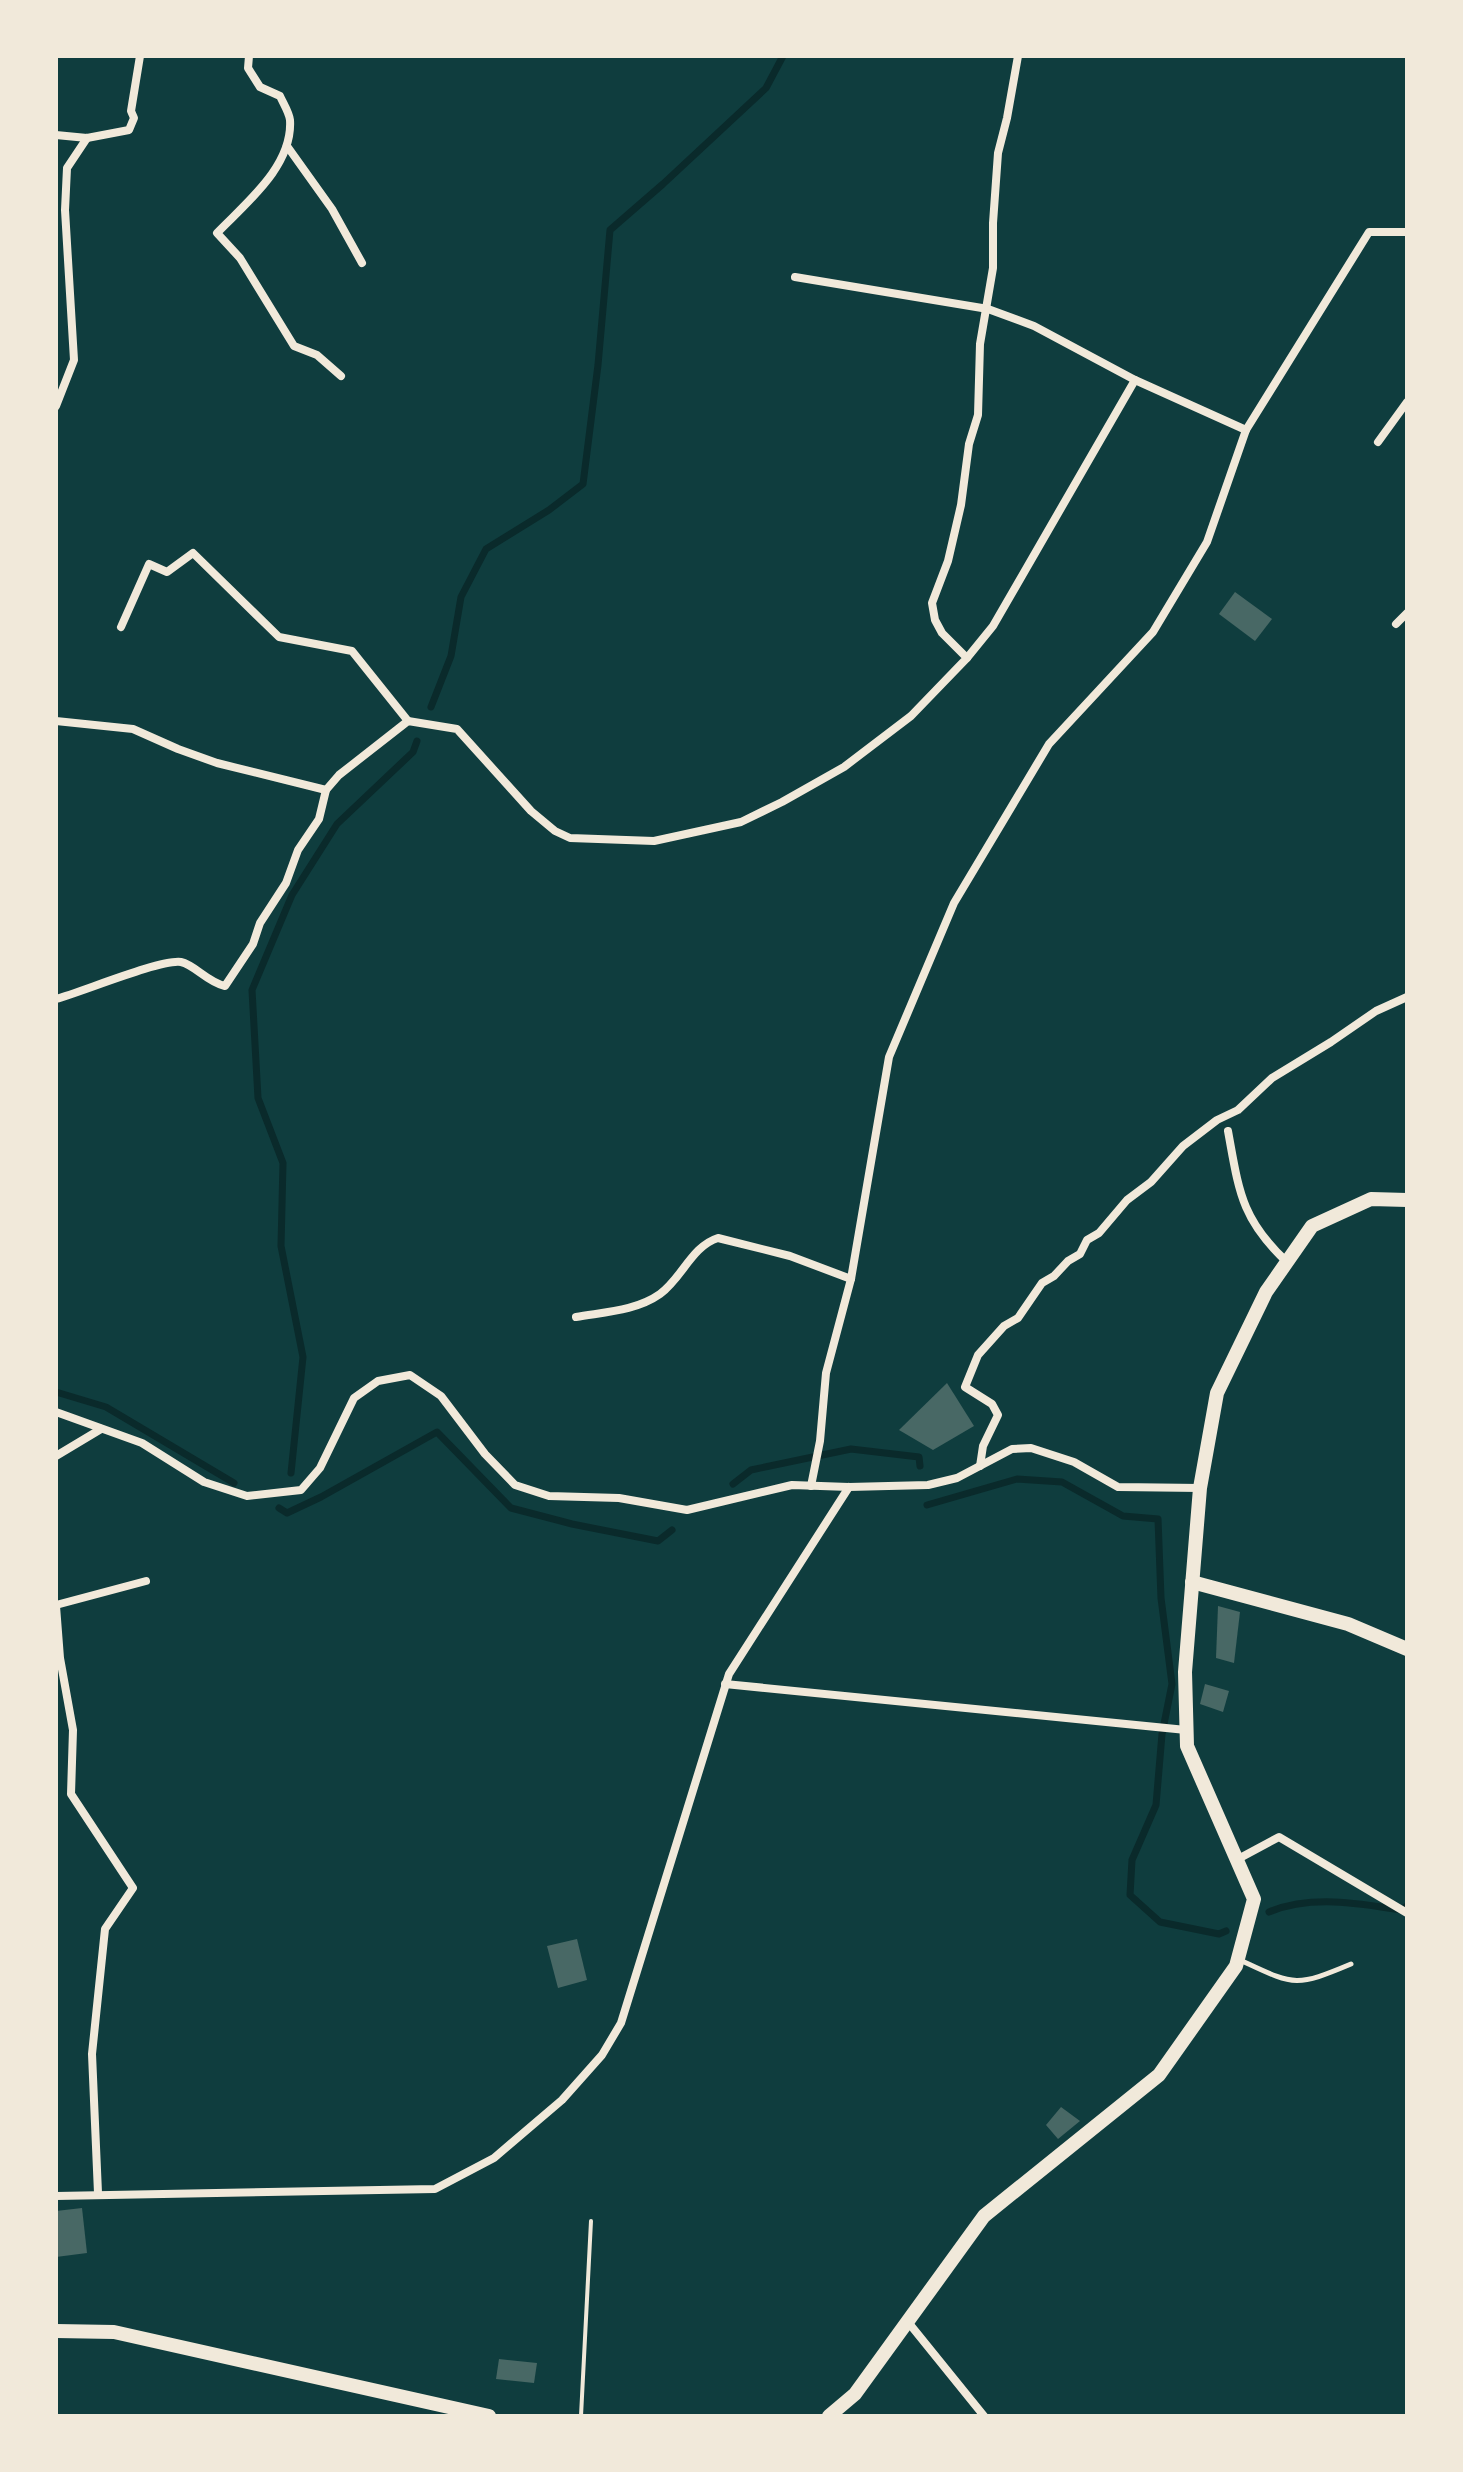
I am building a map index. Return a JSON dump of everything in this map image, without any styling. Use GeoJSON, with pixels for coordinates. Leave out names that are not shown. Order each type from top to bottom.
{"type":"FeatureCollection","features":[{"type":"Feature","properties":{"kind":"main road"},"geometry":{"type":"LineString","coordinates":[[829,2416],[855,2394],[984,2216],[1159,2075],[1236,1966],[1254,1899],[1182,1730],[1200,1488],[1217,1393],[1266,1292],[1312,1226],[1371,1199],[1407,1200]]}},
{"type":"Feature","properties":{"kind":"main road"},"geometry":{"type":"LineString","coordinates":[[1192,1582],[1348,1624],[1407,1649]]}},
{"type":"Feature","properties":{"kind":"main road"},"geometry":{"type":"LineString","coordinates":[[56,2331],[114,2332],[489,2416]]}},
{"type":"Feature","properties":{"kind":"street"},"geometry":{"type":"LineString","coordinates":[[56,135],[87,138],[129,130],[134,118],[131,111],[140,56]]}},
{"type":"Feature","properties":{"kind":"street"},"geometry":{"type":"LineString","coordinates":[[249,56],[248,68],[260,87],[280,96],[290,118],[287,146],[268,180],[217,233],[240,258],[294,346],[317,355],[341,376]]}},
{"type":"Feature","properties":{"kind":"street"},"geometry":{"type":"LineString","coordinates":[[967,658],[942,633],[935,620],[932,603],[948,561],[961,505],[964,471],[978,415],[980,344],[993,268],[998,153],[1018,56]]}},
{"type":"Feature","properties":{"kind":"street"},"geometry":{"type":"LineString","coordinates":[[56,406],[74,360],[65,210],[67,168],[87,138]]}},
{"type":"Feature","properties":{"kind":"street"},"geometry":{"type":"LineString","coordinates":[[287,146],[332,209],[362,263]]}},
{"type":"Feature","properties":{"kind":"street"},"geometry":{"type":"LineString","coordinates":[[811,1486],[820,1441],[826,1373],[851,1279],[889,1057],[954,903],[1049,744],[1153,632],[1207,542],[1246,430],[1369,232],[1407,232]]}},
{"type":"Feature","properties":{"kind":"street"},"geometry":{"type":"LineString","coordinates":[[795,277],[857,290],[988,309],[1034,326],[1135,380],[1246,430]]}},
{"type":"Feature","properties":{"kind":"street"},"geometry":{"type":"LineString","coordinates":[[121,627],[149,564],[167,572],[193,553],[279,637],[352,651],[408,721],[457,729],[531,811],[555,831],[570,838],[654,841],[741,822],[844,767],[911,716],[967,658],[993,626],[1135,380]]}},
{"type":"Feature","properties":{"kind":"street"},"geometry":{"type":"LineString","coordinates":[[1378,442],[1407,402]]}},
{"type":"Feature","properties":{"kind":"street"},"geometry":{"type":"LineString","coordinates":[[1396,624],[1407,613]]}},
{"type":"Feature","properties":{"kind":"street"},"geometry":{"type":"LineString","coordinates":[[56,721],[133,729],[217,763],[326,790]]}},
{"type":"Feature","properties":{"kind":"street"},"geometry":{"type":"LineString","coordinates":[[56,999],[162,962],[184,962],[206,979],[225,986],[253,944],[260,923],[286,883],[298,850],[319,819],[326,790],[339,775],[408,721]]}},
{"type":"Feature","properties":{"kind":"street"},"geometry":{"type":"LineString","coordinates":[[980,1466],[983,1446],[998,1415],[992,1404],[965,1387],[978,1355],[1004,1326],[1018,1318],[1042,1283],[1080,1254],[1087,1240],[1099,1233],[1127,1200],[1151,1182],[1183,1146],[1217,1120],[1238,1110],[1272,1078],[1376,1011],[1407,997]]}},
{"type":"Feature","properties":{"kind":"street"},"geometry":{"type":"LineString","coordinates":[[1228,1131],[1238,1186],[1252,1223],[1264,1241],[1287,1262]]}},
{"type":"Feature","properties":{"kind":"street"},"geometry":{"type":"LineString","coordinates":[[576,1317],[638,1306],[662,1293],[707,1242],[718,1238],[790,1256],[851,1279]]}},
{"type":"Feature","properties":{"kind":"street"},"geometry":{"type":"LineString","coordinates":[[56,1412],[142,1443],[204,1482],[247,1496],[301,1490],[320,1468],[354,1398],[378,1381],[410,1375],[441,1396],[485,1454],[515,1485],[549,1496],[619,1498],[687,1510],[792,1485],[928,1485],[957,1478],[1012,1449],[1031,1448],[1074,1462],[1118,1487],[1200,1488]]}},
{"type":"Feature","properties":{"kind":"street"},"geometry":{"type":"LineString","coordinates":[[56,1456],[101,1429]]}},
{"type":"Feature","properties":{"kind":"street"},"geometry":{"type":"LineString","coordinates":[[56,2196],[435,2189],[494,2158],[562,2100],[602,2055],[621,2023],[729,1674],[849,1487]]}},
{"type":"Feature","properties":{"kind":"street"},"geometry":{"type":"LineString","coordinates":[[98,2193],[92,2054],[105,1929],[133,1888],[71,1794],[73,1730],[60,1658],[56,1606],[146,1581]]}},
{"type":"Feature","properties":{"kind":"street"},"geometry":{"type":"LineString","coordinates":[[725,1684],[1182,1730]]}},
{"type":"Feature","properties":{"kind":"street"},"geometry":{"type":"LineString","coordinates":[[1238,1859],[1279,1837],[1407,1913]]}},
{"type":"Feature","properties":{"kind":"street"},"geometry":{"type":"LineString","coordinates":[[908,2322],[984,2416]]}},
{"type":"Feature","properties":{"kind":"lane"},"geometry":{"type":"LineString","coordinates":[[1238,1959],[1286,1982],[1313,1980],[1351,1964]]}},
{"type":"Feature","properties":{"kind":"path"},"geometry":{"type":"LineString","coordinates":[[581,2416],[591,2221]]}},
{"type":"Feature","properties":{"kind":"building"},"geometry":{"type":"Polygon","coordinates":[[[1235,592],[1272,619],[1255,641],[1219,614],[1235,592]]]}},
{"type":"Feature","properties":{"kind":"building"},"geometry":{"type":"Polygon","coordinates":[[[947,1383],[974,1426],[933,1450],[899,1430],[947,1383]]]}},
{"type":"Feature","properties":{"kind":"building"},"geometry":{"type":"Polygon","coordinates":[[[1218,1606],[1240,1612],[1234,1663],[1216,1658],[1218,1606]]]}},
{"type":"Feature","properties":{"kind":"building"},"geometry":{"type":"Polygon","coordinates":[[[1205,1684],[1229,1691],[1223,1712],[1200,1704],[1205,1684]]]}},
{"type":"Feature","properties":{"kind":"building"},"geometry":{"type":"Polygon","coordinates":[[[577,1939],[587,1980],[558,1988],[547,1946],[577,1939]]]}},
{"type":"Feature","properties":{"kind":"building"},"geometry":{"type":"Polygon","coordinates":[[[1061,2107],[1080,2121],[1058,2139],[1046,2125],[1061,2107]]]}},
{"type":"Feature","properties":{"kind":"building"},"geometry":{"type":"Polygon","coordinates":[[[82,2208],[87,2253],[56,2257],[56,2211],[82,2208]]]}},
{"type":"Feature","properties":{"kind":"building"},"geometry":{"type":"Polygon","coordinates":[[[499,2359],[537,2363],[534,2383],[496,2379],[499,2359]]]}},
{"type":"Feature","properties":{"kind":"waterway"},"geometry":{"type":"LineString","coordinates":[[431,707],[451,656],[461,597],[486,549],[549,510],[583,484],[610,230],[766,88],[783,56]]}},
{"type":"Feature","properties":{"kind":"waterway"},"geometry":{"type":"LineString","coordinates":[[291,1473],[303,1357],[281,1246],[283,1163],[258,1098],[252,990],[292,895],[337,824],[413,752],[417,741]]}},
{"type":"Feature","properties":{"kind":"waterway"},"geometry":{"type":"LineString","coordinates":[[56,1392],[106,1407],[234,1483]]}},
{"type":"Feature","properties":{"kind":"waterway"},"geometry":{"type":"LineString","coordinates":[[279,1508],[287,1513],[321,1497],[437,1432],[511,1508],[658,1541],[672,1530]]}},
{"type":"Feature","properties":{"kind":"waterway"},"geometry":{"type":"LineString","coordinates":[[733,1484],[751,1470],[851,1449],[919,1457],[920,1466]]}},
{"type":"Feature","properties":{"kind":"waterway"},"geometry":{"type":"LineString","coordinates":[[927,1505],[1017,1479],[1062,1482],[1123,1516],[1158,1519],[1161,1598],[1172,1684],[1162,1734],[1156,1805],[1132,1860],[1130,1895],[1160,1922],[1219,1934],[1226,1931]]}},
{"type":"Feature","properties":{"kind":"waterway"},"geometry":{"type":"LineString","coordinates":[[1269,1912],[1317,1902],[1401,1910],[1407,1906]]}}]}
